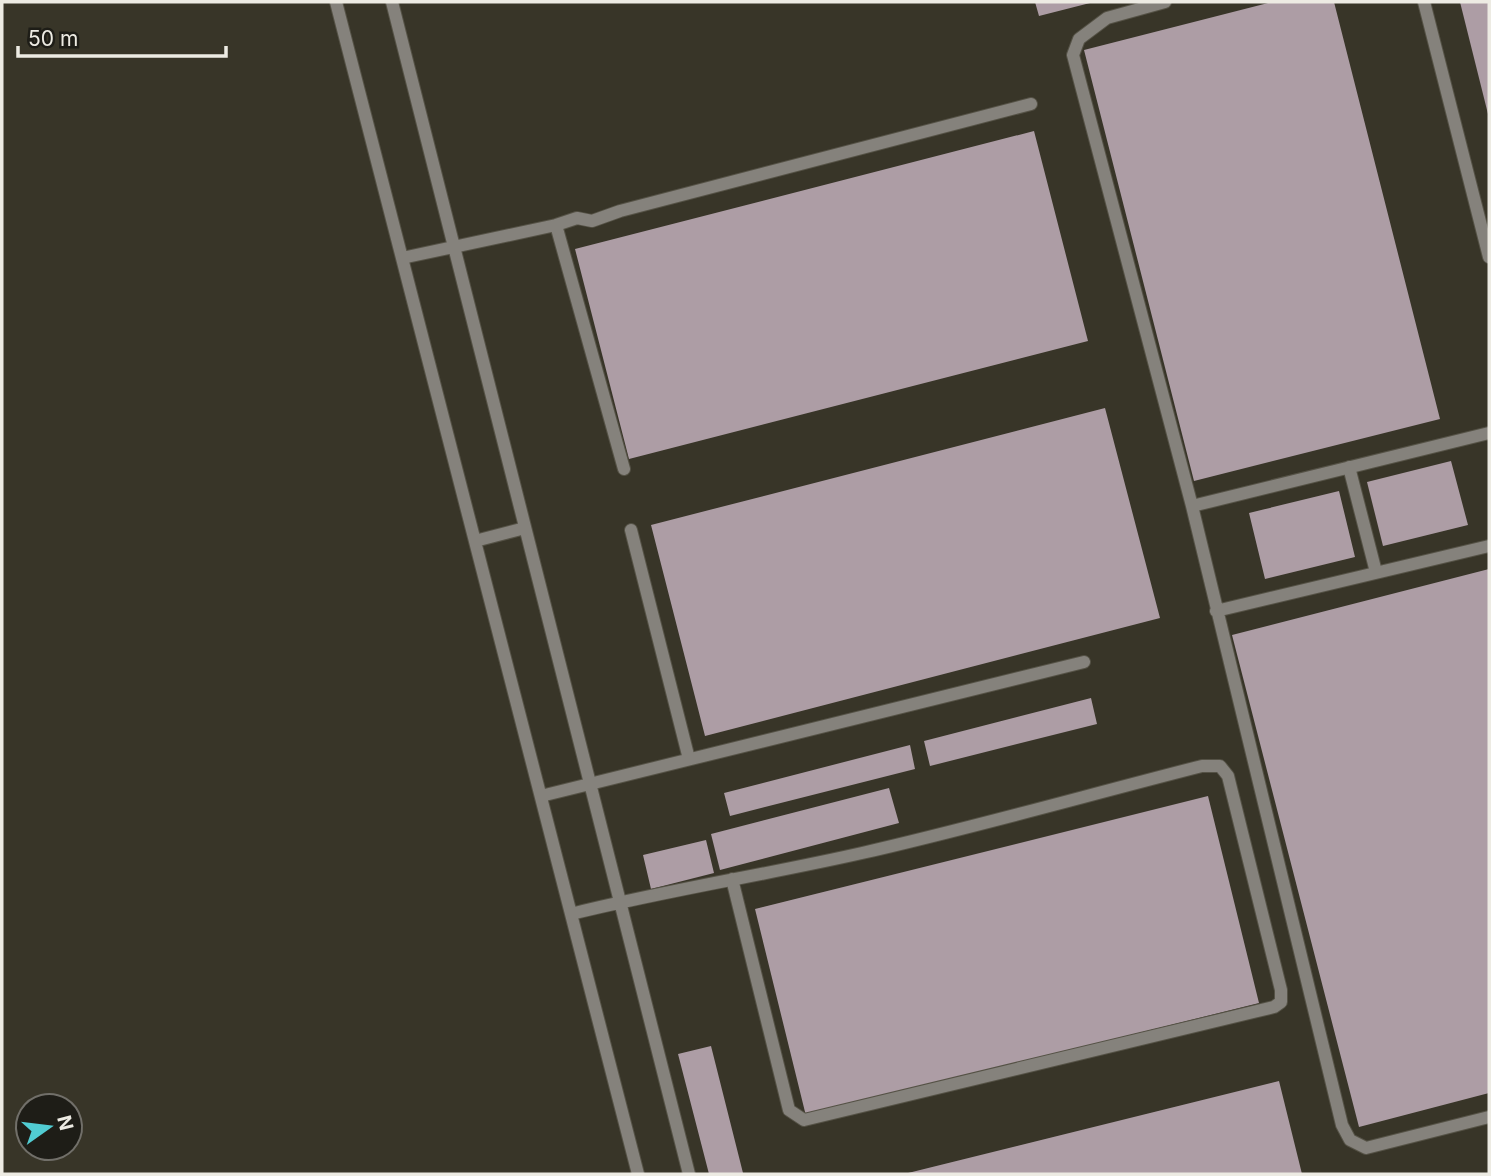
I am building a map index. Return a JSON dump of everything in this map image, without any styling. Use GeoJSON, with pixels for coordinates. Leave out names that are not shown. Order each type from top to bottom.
{"type":"FeatureCollection","features":[{"type":"Feature","properties":{"kind":"lane"},"geometry":{"type":"LineString","coordinates":[[335,2],[638,1174]]}},
{"type":"Feature","properties":{"kind":"lane"},"geometry":{"type":"LineString","coordinates":[[392,2],[689,1174]]}},
{"type":"Feature","properties":{"kind":"lane"},"geometry":{"type":"LineString","coordinates":[[1165,2],[1107,18],[1079,39],[1073,55],[1192,506],[1342,1125],[1350,1140],[1366,1148],[1489,1117]]}},
{"type":"Feature","properties":{"kind":"lane"},"geometry":{"type":"LineString","coordinates":[[1424,2],[1489,257]]}},
{"type":"Feature","properties":{"kind":"lane"},"geometry":{"type":"LineString","coordinates":[[402,258],[556,225],[577,218],[592,220],[1031,104]]}},
{"type":"Feature","properties":{"kind":"lane"},"geometry":{"type":"LineString","coordinates":[[556,225],[624,469]]}},
{"type":"Feature","properties":{"kind":"lane"},"geometry":{"type":"LineString","coordinates":[[1192,506],[1489,433]]}},
{"type":"Feature","properties":{"kind":"lane"},"geometry":{"type":"LineString","coordinates":[[1349,467],[1376,572]]}},
{"type":"Feature","properties":{"kind":"lane"},"geometry":{"type":"LineString","coordinates":[[475,541],[525,528]]}},
{"type":"Feature","properties":{"kind":"lane"},"geometry":{"type":"LineString","coordinates":[[631,530],[689,759]]}},
{"type":"Feature","properties":{"kind":"lane"},"geometry":{"type":"LineString","coordinates":[[1216,611],[1489,546]]}},
{"type":"Feature","properties":{"kind":"lane"},"geometry":{"type":"LineString","coordinates":[[541,796],[1084,662]]}},
{"type":"Feature","properties":{"kind":"lane"},"geometry":{"type":"LineString","coordinates":[[570,914],[620,902],[732,879],[862,853],[1202,766],[1220,766],[1228,776],[1281,990],[1281,1002],[1274,1007],[804,1120],[789,1110],[732,879]]}},
{"type":"Feature","properties":{"kind":"building"},"geometry":{"type":"Polygon","coordinates":[[[1035,2],[1090,2],[1090,3],[1039,16],[1035,2]]]}},
{"type":"Feature","properties":{"kind":"building"},"geometry":{"type":"Polygon","coordinates":[[[1272,2],[1334,2],[1440,419],[1194,481],[1084,50],[1272,2]]]}},
{"type":"Feature","properties":{"kind":"building"},"geometry":{"type":"Polygon","coordinates":[[[1460,2],[1489,2],[1489,114],[1488,114],[1460,2]]]}},
{"type":"Feature","properties":{"kind":"building"},"geometry":{"type":"Polygon","coordinates":[[[1034,131],[1088,341],[629,459],[575,249],[1034,131]]]}},
{"type":"Feature","properties":{"kind":"building"},"geometry":{"type":"Polygon","coordinates":[[[1105,408],[1160,618],[705,736],[651,525],[1105,408]]]}},
{"type":"Feature","properties":{"kind":"building"},"geometry":{"type":"Polygon","coordinates":[[[1451,461],[1468,525],[1383,546],[1367,482],[1451,461]]]}},
{"type":"Feature","properties":{"kind":"building"},"geometry":{"type":"Polygon","coordinates":[[[1339,491],[1355,557],[1265,579],[1249,513],[1339,491]]]}},
{"type":"Feature","properties":{"kind":"building"},"geometry":{"type":"Polygon","coordinates":[[[1489,569],[1489,1093],[1359,1127],[1232,635],[1489,569]]]}},
{"type":"Feature","properties":{"kind":"building"},"geometry":{"type":"Polygon","coordinates":[[[1091,698],[1097,724],[930,766],[924,741],[1091,698]]]}},
{"type":"Feature","properties":{"kind":"building"},"geometry":{"type":"Polygon","coordinates":[[[910,745],[915,769],[730,816],[724,793],[910,745]]]}},
{"type":"Feature","properties":{"kind":"building"},"geometry":{"type":"Polygon","coordinates":[[[889,788],[899,823],[720,870],[711,834],[889,788]]]}},
{"type":"Feature","properties":{"kind":"building"},"geometry":{"type":"Polygon","coordinates":[[[1208,796],[1259,1003],[806,1116],[755,909],[1208,796]]]}},
{"type":"Feature","properties":{"kind":"building"},"geometry":{"type":"Polygon","coordinates":[[[706,840],[714,873],[651,889],[643,855],[706,840]]]}},
{"type":"Feature","properties":{"kind":"building"},"geometry":{"type":"Polygon","coordinates":[[[711,1046],[743,1173],[709,1174],[678,1054],[711,1046]]]}},
{"type":"Feature","properties":{"kind":"building"},"geometry":{"type":"Polygon","coordinates":[[[1279,1081],[1302,1174],[908,1174],[908,1173],[1279,1081]]]}}]}
